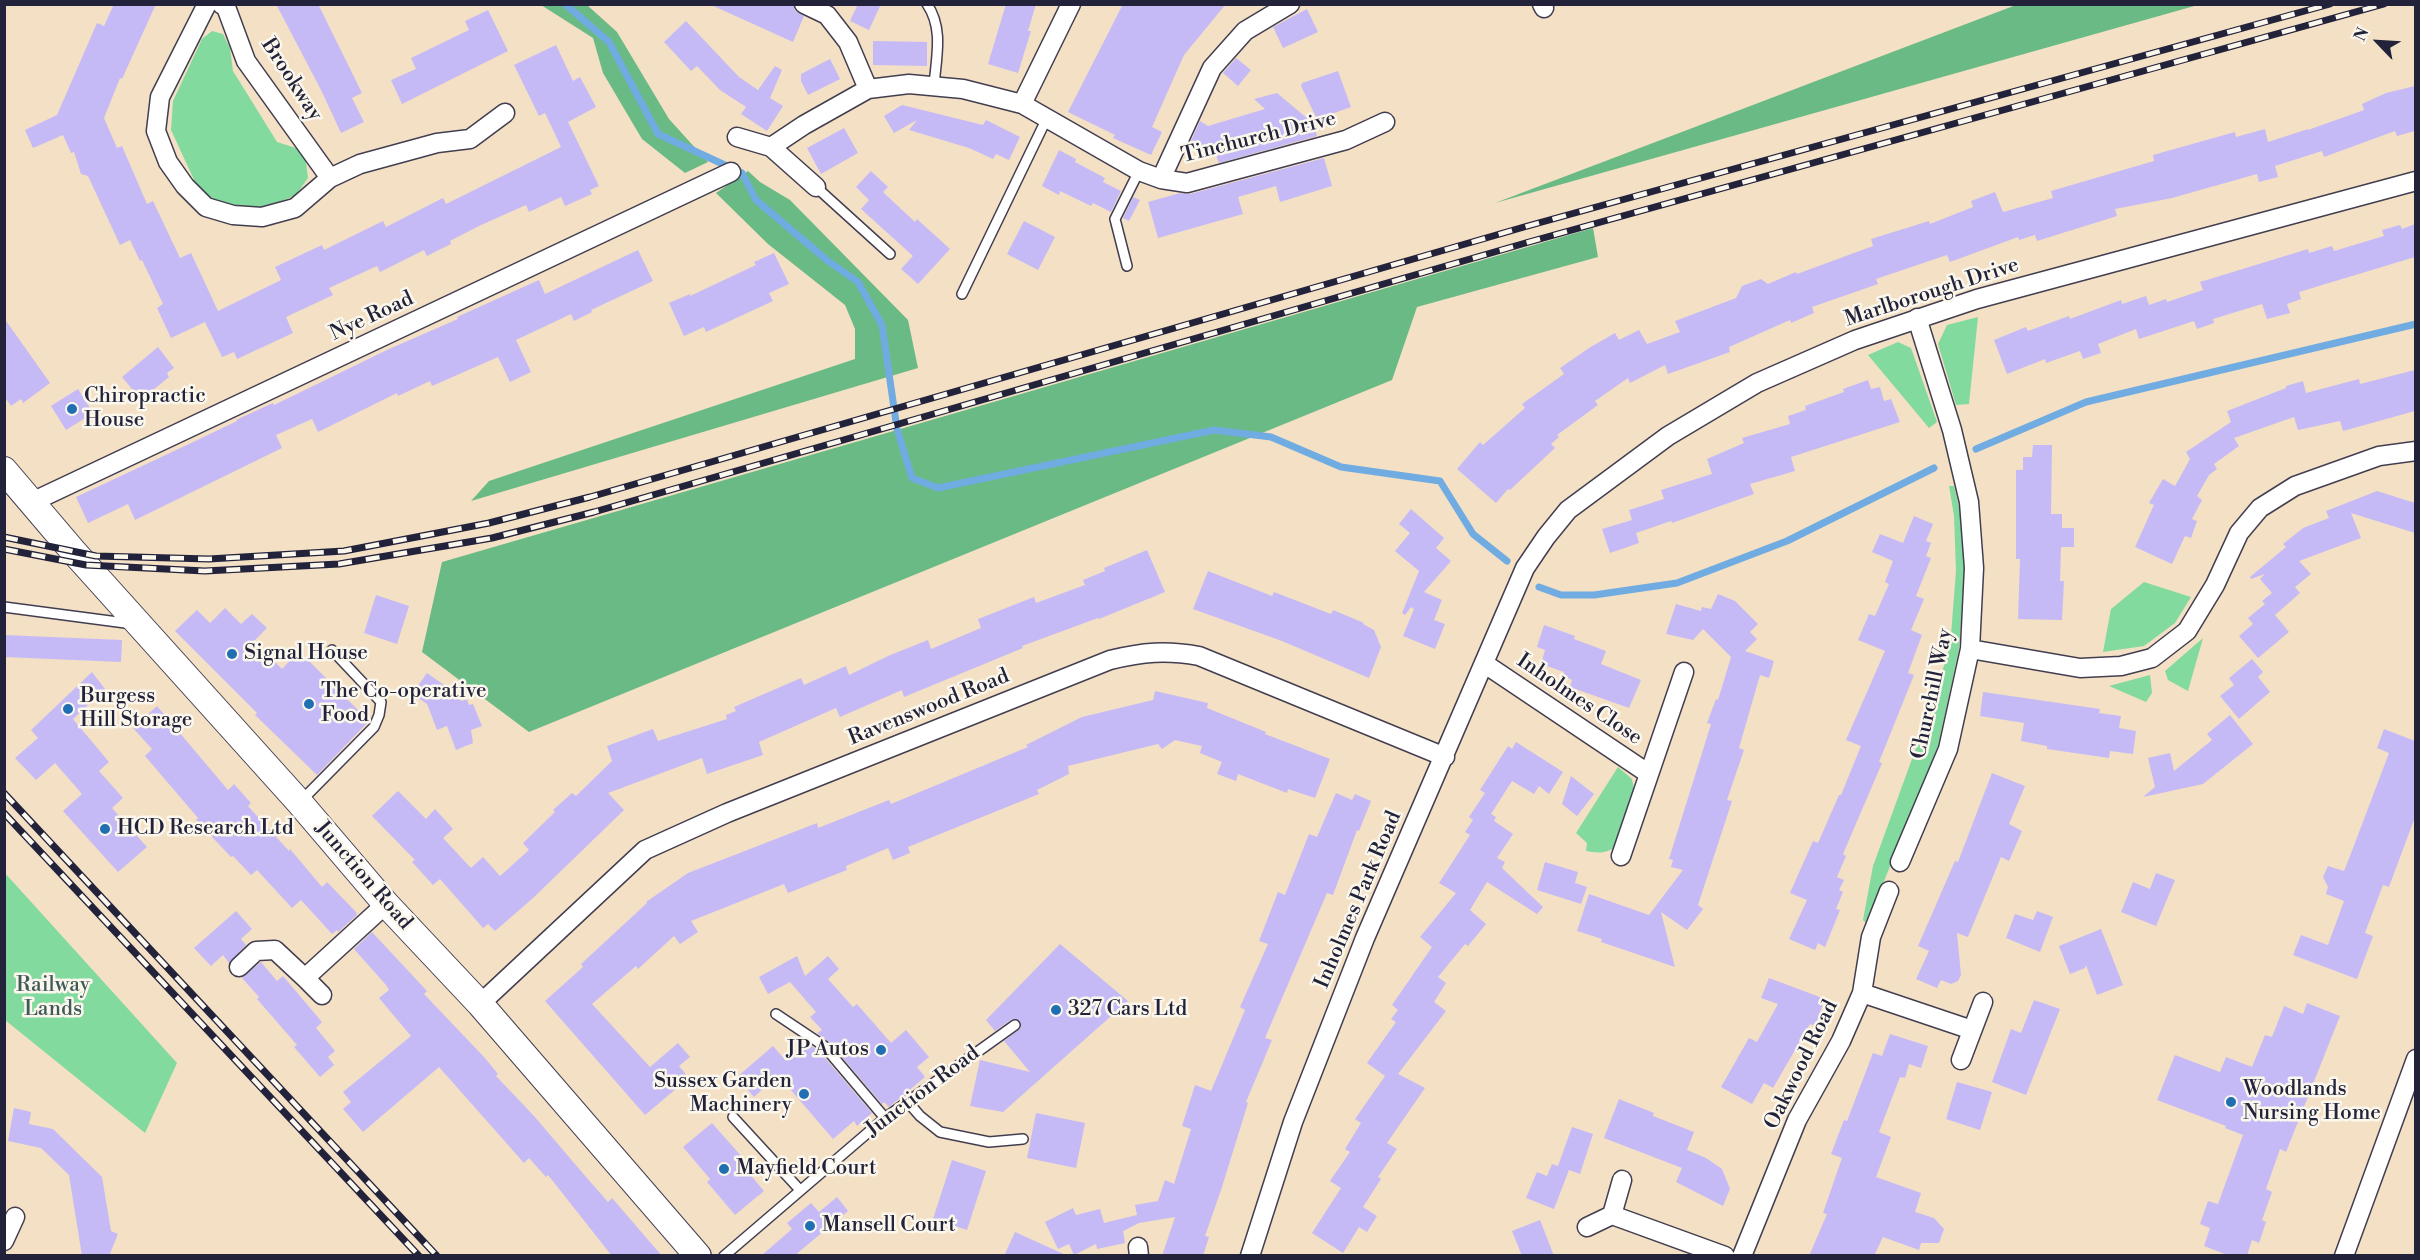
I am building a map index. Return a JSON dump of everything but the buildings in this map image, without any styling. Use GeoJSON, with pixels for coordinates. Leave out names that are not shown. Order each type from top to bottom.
{"type":"FeatureCollection","features":[{"type":"Feature","properties":{"kind":"street"},"geometry":{"type":"LineString","coordinates":[[207,4],[160,97],[156,131],[168,162],[185,186],[206,207],[233,215],[262,217],[295,208],[330,178],[360,164],[437,143],[470,139],[505,113]]}},
{"type":"Feature","properties":{"kind":"street","name":"Brookway"},"geometry":{"type":"LineString","coordinates":[[221,4],[226,7],[246,61],[330,178]]}},
{"type":"Feature","properties":{"kind":"street"},"geometry":{"type":"LineString","coordinates":[[804,4],[827,15],[848,42],[868,89]]}},
{"type":"Feature","properties":{"kind":"street"},"geometry":{"type":"LineString","coordinates":[[1022,104],[1071,4]]}},
{"type":"Feature","properties":{"kind":"street"},"geometry":{"type":"LineString","coordinates":[[1161,179],[1212,68],[1245,31],[1290,4]]}},
{"type":"Feature","properties":{"kind":"street","name":"Tinchurch Drive"},"geometry":{"type":"LineString","coordinates":[[771,147],[804,125],[868,89],[909,84],[963,89],[1022,104],[1046,120],[1139,171],[1161,179],[1186,183],[1346,140],[1386,122]]}},
{"type":"Feature","properties":{"kind":"street"},"geometry":{"type":"LineString","coordinates":[[737,137],[771,147],[816,187]]}},
{"type":"Feature","properties":{"kind":"street","name":"Nye Road"},"geometry":{"type":"LineString","coordinates":[[32,502],[730,172]]}},
{"type":"Feature","properties":{"kind":"street","name":"Marlborough Drive"},"geometry":{"type":"LineString","coordinates":[[1525,568],[1568,510],[1668,436],[1757,383],[1855,340],[1917,318],[2000,293],[2415,181]]}},
{"type":"Feature","properties":{"kind":"street","name":"Churchill Way"},"geometry":{"type":"LineString","coordinates":[[1900,862],[1948,749],[1970,650],[1974,568],[1969,502],[1952,430],[1917,318]]}},
{"type":"Feature","properties":{"kind":"street"},"geometry":{"type":"LineString","coordinates":[[1970,650],[2080,669],[2121,666],[2152,658],[2187,631],[2215,585],[2239,533],[2260,508],[2295,486],[2379,456],[2415,450]]}},
{"type":"Feature","properties":{"kind":"street","name":"Junction Road"},"geometry":{"type":"LineString","coordinates":[[4,470],[299,802],[386,904],[480,1004],[698,1256]]}},
{"type":"Feature","properties":{"kind":"street","name":"Inholmes Park Road"},"geometry":{"type":"LineString","coordinates":[[1250,1256],[1297,1112],[1365,938],[1445,758],[1525,568]]}},
{"type":"Feature","properties":{"kind":"street","name":"Ravenswood Road"},"geometry":{"type":"LineString","coordinates":[[480,1004],[645,850],[727,813],[1110,660],[1143,652],[1175,652],[1199,656],[1445,758]]}},
{"type":"Feature","properties":{"kind":"street","name":"Inholmes Close"},"geometry":{"type":"LineString","coordinates":[[1485,664],[1649,774]]}},
{"type":"Feature","properties":{"kind":"street","name":"Inholmes Close"},"geometry":{"type":"LineString","coordinates":[[1621,856],[1684,672]]}},
{"type":"Feature","properties":{"kind":"street","name":"Oakwood Road"},"geometry":{"type":"LineString","coordinates":[[1742,1256],[1797,1120],[1840,1041],[1862,993],[1871,937],[1889,891]]}},
{"type":"Feature","properties":{"kind":"street"},"geometry":{"type":"LineString","coordinates":[[305,978],[386,904]]}},
{"type":"Feature","properties":{"kind":"street"},"geometry":{"type":"LineString","coordinates":[[239,967],[256,951],[276,950],[322,995]]}},
{"type":"Feature","properties":{"kind":"street"},"geometry":{"type":"LineString","coordinates":[[1862,993],[1972,1030]]}},
{"type":"Feature","properties":{"kind":"street"},"geometry":{"type":"LineString","coordinates":[[1961,1060],[1983,1002]]}},
{"type":"Feature","properties":{"kind":"street"},"geometry":{"type":"LineString","coordinates":[[2344,1256],[2415,1059]]}},
{"type":"Feature","properties":{"kind":"street"},"geometry":{"type":"LineString","coordinates":[[1612,1215],[1622,1180]]}},
{"type":"Feature","properties":{"kind":"street"},"geometry":{"type":"LineString","coordinates":[[1587,1227],[1612,1215],[1725,1256]]}},
{"type":"Feature","properties":{"kind":"street"},"geometry":{"type":"LineString","coordinates":[[4,1241],[15,1217]]}},
{"type":"Feature","properties":{"kind":"lane"},"geometry":{"type":"LineString","coordinates":[[927,4],[939,35],[934,86]]}},
{"type":"Feature","properties":{"kind":"lane"},"geometry":{"type":"LineString","coordinates":[[962,294],[1046,120]]}},
{"type":"Feature","properties":{"kind":"lane"},"geometry":{"type":"LineString","coordinates":[[1127,266],[1115,219],[1139,171]]}},
{"type":"Feature","properties":{"kind":"lane"},"geometry":{"type":"LineString","coordinates":[[816,187],[890,254]]}},
{"type":"Feature","properties":{"kind":"lane"},"geometry":{"type":"LineString","coordinates":[[4,607],[141,626]]}},
{"type":"Feature","properties":{"kind":"lane"},"geometry":{"type":"LineString","coordinates":[[299,802],[374,727],[379,715],[381,702],[332,650]]}},
{"type":"Feature","properties":{"kind":"lane"},"geometry":{"type":"LineString","coordinates":[[776,1014],[824,1046],[885,1118]]}},
{"type":"Feature","properties":{"kind":"lane","name":"Junction Road"},"geometry":{"type":"LineString","coordinates":[[724,1256],[885,1118],[1015,1025]]}},
{"type":"Feature","properties":{"kind":"lane"},"geometry":{"type":"LineString","coordinates":[[907,1101],[920,1116],[940,1132],[989,1142],[1023,1139]]}},
{"type":"Feature","properties":{"kind":"lane"},"geometry":{"type":"LineString","coordinates":[[733,1117],[800,1190]]}},
{"type":"Feature","properties":{"kind":"green space"},"geometry":{"type":"Polygon","coordinates":[[[541,5],[587,5],[617,32],[669,119],[708,162],[685,173],[642,139],[603,73],[593,38],[541,5]]]}},
{"type":"Feature","properties":{"kind":"green space"},"geometry":{"type":"Polygon","coordinates":[[[2016,5],[2198,5],[1495,203],[2016,5]]]}},
{"type":"Feature","properties":{"kind":"green space"},"geometry":{"type":"Polygon","coordinates":[[[212,31],[223,34],[230,48],[233,71],[277,142],[299,149],[306,162],[308,178],[296,195],[265,208],[235,207],[213,199],[196,184],[171,130],[173,101],[202,39],[212,31]]]}},
{"type":"Feature","properties":{"kind":"green space"},"geometry":{"type":"Polygon","coordinates":[[[748,171],[760,182],[790,200],[908,320],[918,368],[471,501],[489,481],[855,359],[855,329],[845,305],[768,244],[716,193],[748,171]]]}},
{"type":"Feature","properties":{"kind":"green space"},"geometry":{"type":"Polygon","coordinates":[[[1593,228],[1598,257],[1417,307],[1392,380],[529,732],[422,652],[442,562],[1593,228]]]}},
{"type":"Feature","properties":{"kind":"green space"},"geometry":{"type":"Polygon","coordinates":[[[1978,317],[1969,404],[1956,405],[1938,344],[1947,325],[1978,317]]]}},
{"type":"Feature","properties":{"kind":"green space"},"geometry":{"type":"Polygon","coordinates":[[[1898,342],[1911,348],[1937,422],[1929,428],[1868,355],[1898,342]]]}},
{"type":"Feature","properties":{"kind":"green space"},"geometry":{"type":"Polygon","coordinates":[[[1949,486],[1954,486],[1961,515],[1965,565],[1959,649],[1938,746],[1867,924],[1863,920],[1873,866],[1928,715],[1950,647],[1956,571],[1954,516],[1949,486]]]}},
{"type":"Feature","properties":{"kind":"green space"},"geometry":{"type":"Polygon","coordinates":[[[2144,582],[2191,597],[2175,623],[2144,646],[2103,652],[2111,609],[2144,582]]]}},
{"type":"Feature","properties":{"kind":"green space"},"geometry":{"type":"Polygon","coordinates":[[[2203,638],[2188,691],[2168,680],[2165,671],[2203,638]]]}},
{"type":"Feature","properties":{"kind":"green space"},"geometry":{"type":"Polygon","coordinates":[[[2150,675],[2152,693],[2146,702],[2109,686],[2150,675]]]}},
{"type":"Feature","properties":{"kind":"green space"},"geometry":{"type":"Polygon","coordinates":[[[1618,767],[1632,779],[1634,789],[1615,847],[1601,852],[1586,851],[1587,843],[1576,833],[1618,767]]]}},
{"type":"Feature","properties":{"kind":"green space","name":"Railway Lands"},"geometry":{"type":"Polygon","coordinates":[[[4,872],[177,1063],[145,1133],[5,1020],[4,872]]]}},
{"type":"Feature","properties":{"kind":"waterway"},"geometry":{"type":"LineString","coordinates":[[565,4],[609,42],[658,134],[742,173],[756,200],[828,261],[858,282],[882,325],[897,429],[912,478],[938,488],[1214,430],[1271,437],[1341,467],[1440,481],[1473,534],[1507,561]]}},
{"type":"Feature","properties":{"kind":"waterway"},"geometry":{"type":"LineString","coordinates":[[1976,449],[2086,402],[2416,324]]}},
{"type":"Feature","properties":{"kind":"waterway"},"geometry":{"type":"LineString","coordinates":[[1539,587],[1561,595],[1594,595],[1677,583],[1787,541],[1934,468]]}},
{"type":"Feature","properties":{"kind":"railway"},"geometry":{"type":"LineString","coordinates":[[4,537],[96,556],[209,559],[344,551],[489,523],[590,497],[1524,227],[2330,4]]}},
{"type":"Feature","properties":{"kind":"railway"},"geometry":{"type":"LineString","coordinates":[[4,549],[86,565],[205,571],[339,564],[492,538],[594,512],[1529,242],[2384,4]]}},
{"type":"Feature","properties":{"kind":"railway"},"geometry":{"type":"LineString","coordinates":[[4,793],[437,1256]]}},
{"type":"Feature","properties":{"kind":"railway"},"geometry":{"type":"LineString","coordinates":[[4,813],[419,1256]]}},
{"type":"Feature","properties":{"kind":"place","name":"Chiropractic House"},"geometry":{"type":"Point","coordinates":[72,409]}},
{"type":"Feature","properties":{"kind":"place","name":"Signal House"},"geometry":{"type":"Point","coordinates":[232,654]}},
{"type":"Feature","properties":{"kind":"place","name":"The Co-operative Food"},"geometry":{"type":"Point","coordinates":[309,704]}},
{"type":"Feature","properties":{"kind":"place","name":"Burgess Hill Storage"},"geometry":{"type":"Point","coordinates":[68,709]}},
{"type":"Feature","properties":{"kind":"place","name":"HCD Research Ltd"},"geometry":{"type":"Point","coordinates":[105,829]}},
{"type":"Feature","properties":{"kind":"place","name":"327 Cars Ltd"},"geometry":{"type":"Point","coordinates":[1056,1010]}},
{"type":"Feature","properties":{"kind":"place","name":"JP Autos"},"geometry":{"type":"Point","coordinates":[881,1050]}},
{"type":"Feature","properties":{"kind":"place","name":"Sussex Garden Machinery"},"geometry":{"type":"Point","coordinates":[804,1094]}},
{"type":"Feature","properties":{"kind":"place","name":"Woodlands Nursing Home"},"geometry":{"type":"Point","coordinates":[2231,1102]}},
{"type":"Feature","properties":{"kind":"place","name":"Mayfield Court"},"geometry":{"type":"Point","coordinates":[724,1169]}},
{"type":"Feature","properties":{"kind":"place","name":"Mansell Court"},"geometry":{"type":"Point","coordinates":[810,1226]}}]}
